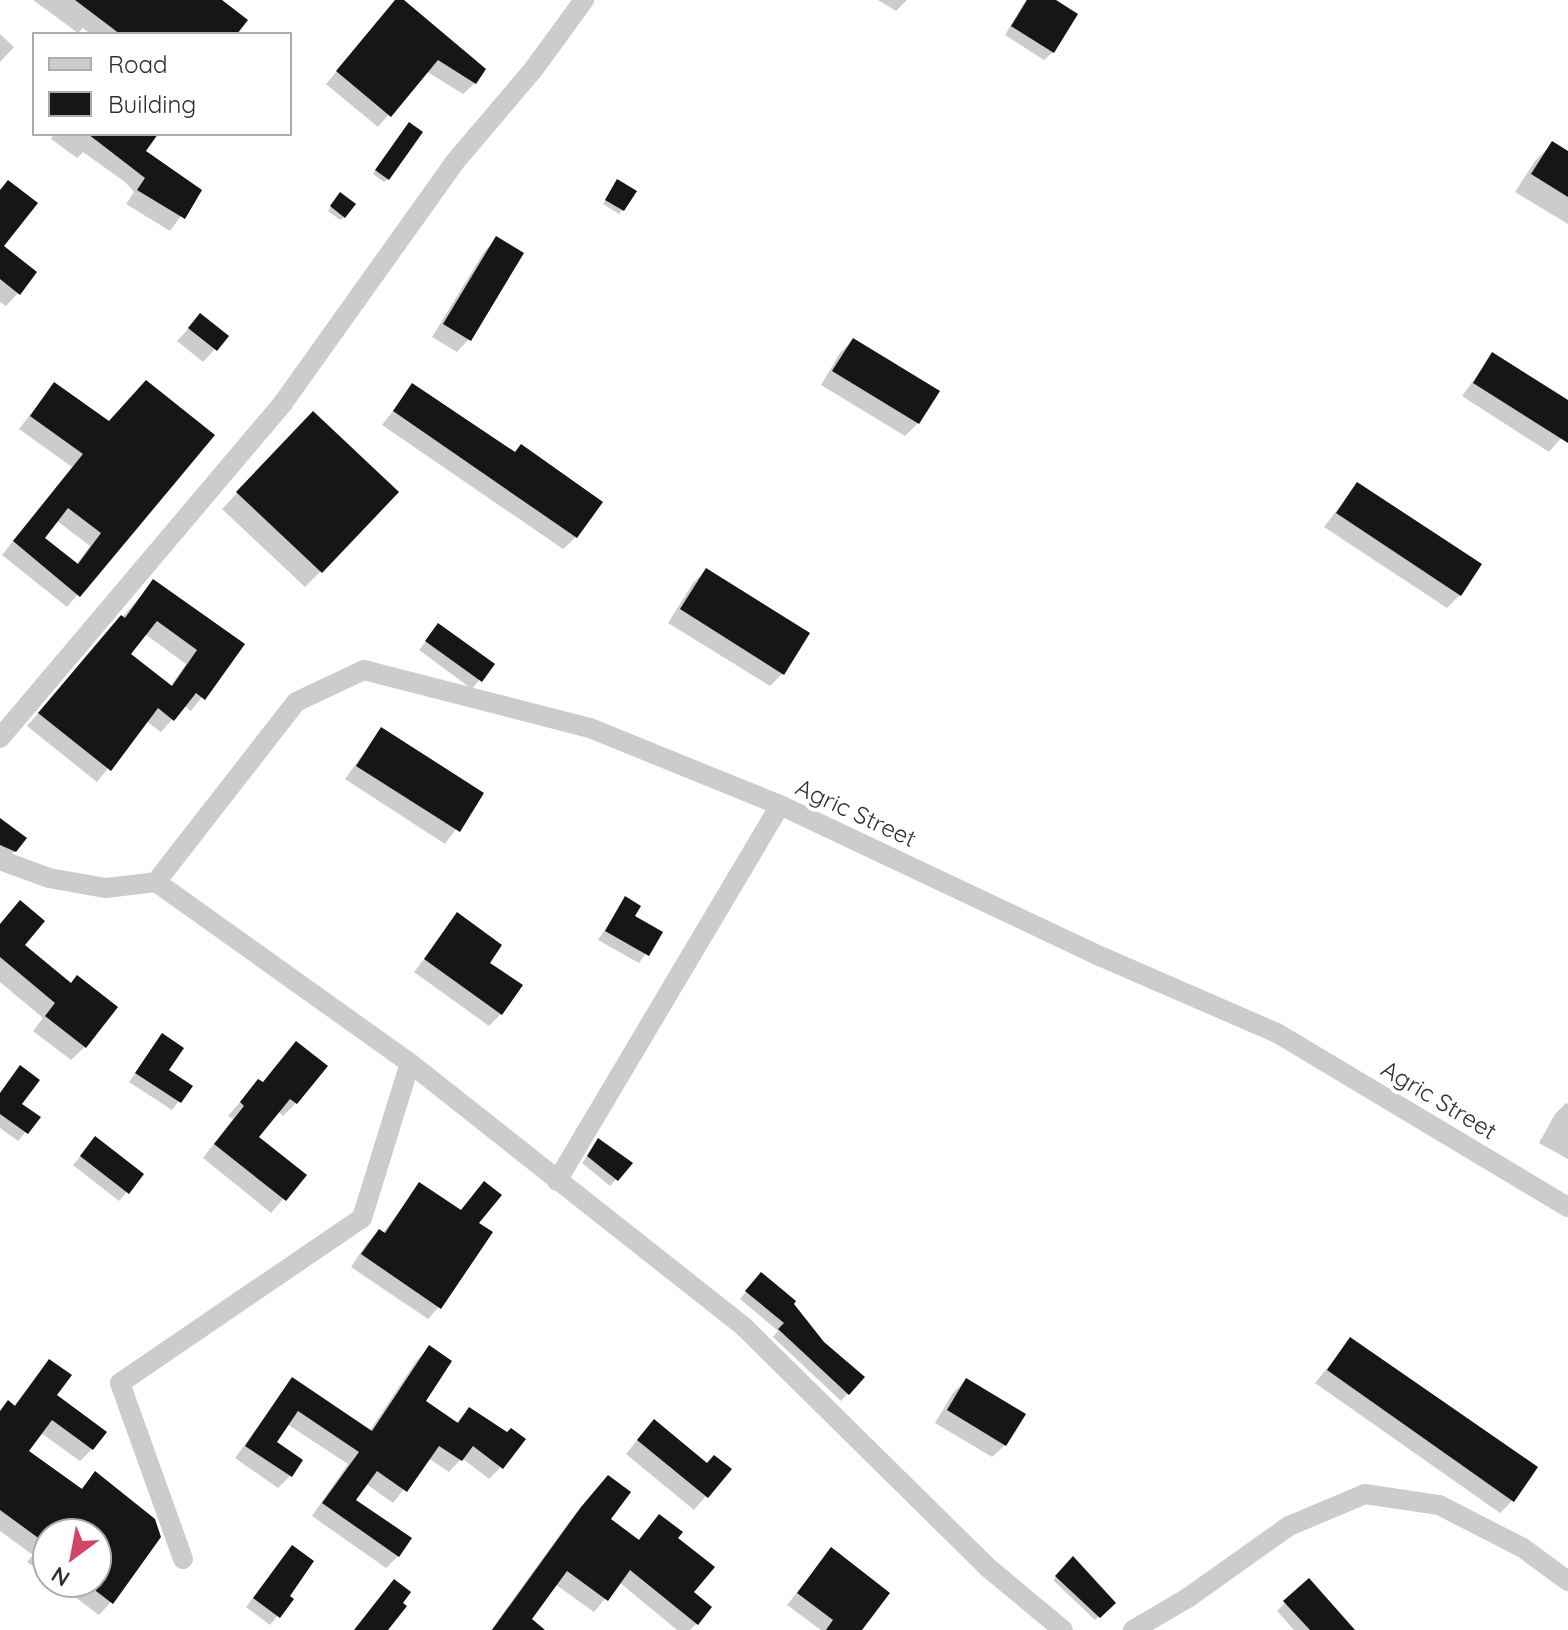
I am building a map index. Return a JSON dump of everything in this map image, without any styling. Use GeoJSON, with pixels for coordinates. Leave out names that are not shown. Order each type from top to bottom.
{"type":"FeatureCollection","features":[{"type":"Feature","properties":{"kind":"street"},"geometry":{"type":"LineString","coordinates":[[0,738],[283,403],[454,163],[533,70],[584,0]]}},
{"type":"Feature","properties":{"kind":"street","name":"Agric Street"},"geometry":{"type":"LineString","coordinates":[[156,882],[296,702],[364,670],[590,728],[780,805],[1102,957],[1277,1033],[1568,1207]]}},
{"type":"Feature","properties":{"kind":"street"},"geometry":{"type":"LineString","coordinates":[[557,1181],[780,805]]}},
{"type":"Feature","properties":{"kind":"street"},"geometry":{"type":"LineString","coordinates":[[0,860],[49,878],[106,888],[156,882],[410,1063],[744,1327],[986,1566],[1063,1630]]}},
{"type":"Feature","properties":{"kind":"street"},"geometry":{"type":"LineString","coordinates":[[183,1559],[120,1383],[362,1218],[410,1063]]}},
{"type":"Feature","properties":{"kind":"street"},"geometry":{"type":"LineString","coordinates":[[1133,1630],[1189,1597],[1289,1526],[1365,1494],[1439,1505],[1523,1548],[1568,1581]]}},
{"type":"Feature","properties":{"kind":"building"},"geometry":{"type":"Polygon","coordinates":[[[75,0],[222,0],[248,20],[239,32],[117,32],[75,0]]]}},
{"type":"Feature","properties":{"kind":"building"},"geometry":{"type":"Polygon","coordinates":[[[395,0],[404,0],[486,69],[476,84],[438,60],[391,117],[336,71],[395,0]]]}},
{"type":"Feature","properties":{"kind":"building"},"geometry":{"type":"Polygon","coordinates":[[[1027,0],[1056,0],[1078,14],[1054,53],[1011,26],[1027,0]]]}},
{"type":"Feature","properties":{"kind":"building"},"geometry":{"type":"Polygon","coordinates":[[[409,122],[423,132],[389,180],[375,170],[409,122]]]}},
{"type":"Feature","properties":{"kind":"building"},"geometry":{"type":"Polygon","coordinates":[[[91,136],[157,136],[146,151],[202,190],[185,219],[137,190],[145,178],[91,136]]]}},
{"type":"Feature","properties":{"kind":"building"},"geometry":{"type":"Polygon","coordinates":[[[1552,141],[1568,151],[1568,197],[1531,174],[1552,141]]]}},
{"type":"Feature","properties":{"kind":"building"},"geometry":{"type":"Polygon","coordinates":[[[617,179],[637,191],[624,211],[605,200],[617,179]]]}},
{"type":"Feature","properties":{"kind":"building"},"geometry":{"type":"Polygon","coordinates":[[[8,180],[38,203],[4,246],[37,272],[20,295],[0,279],[0,190],[8,180]]]}},
{"type":"Feature","properties":{"kind":"building"},"geometry":{"type":"Polygon","coordinates":[[[340,192],[356,204],[345,218],[330,206],[340,192]]]}},
{"type":"Feature","properties":{"kind":"building"},"geometry":{"type":"Polygon","coordinates":[[[496,236],[524,253],[471,341],[443,324],[496,236]]]}},
{"type":"Feature","properties":{"kind":"building"},"geometry":{"type":"Polygon","coordinates":[[[200,313],[229,336],[217,351],[188,328],[200,313]]]}},
{"type":"Feature","properties":{"kind":"building"},"geometry":{"type":"Polygon","coordinates":[[[853,338],[940,391],[919,424],[832,371],[853,338]]]}},
{"type":"Feature","properties":{"kind":"building"},"geometry":{"type":"Polygon","coordinates":[[[1492,352],[1568,400],[1568,443],[1473,383],[1492,352]]]}},
{"type":"Feature","properties":{"kind":"building"},"geometry":{"type":"Polygon","coordinates":[[[146,380],[215,435],[80,597],[13,541],[83,454],[30,416],[54,382],[109,421],[146,380]],[[68,508],[45,538],[78,564],[101,533],[68,508]]]}},
{"type":"Feature","properties":{"kind":"building"},"geometry":{"type":"Polygon","coordinates":[[[412,383],[515,452],[521,444],[603,502],[577,538],[393,411],[412,383]]]}},
{"type":"Feature","properties":{"kind":"building"},"geometry":{"type":"Polygon","coordinates":[[[313,411],[399,492],[322,573],[236,492],[313,411]]]}},
{"type":"Feature","properties":{"kind":"building"},"geometry":{"type":"Polygon","coordinates":[[[1357,482],[1482,564],[1461,596],[1336,513],[1357,482]]]}},
{"type":"Feature","properties":{"kind":"building"},"geometry":{"type":"Polygon","coordinates":[[[706,568],[810,633],[784,675],[680,609],[706,568]]]}},
{"type":"Feature","properties":{"kind":"building"},"geometry":{"type":"Polygon","coordinates":[[[153,579],[245,644],[205,700],[196,693],[174,721],[158,708],[111,771],[38,713],[121,615],[125,618],[153,579]],[[157,621],[131,654],[172,686],[197,650],[157,621]]]}},
{"type":"Feature","properties":{"kind":"building"},"geometry":{"type":"Polygon","coordinates":[[[438,623],[495,664],[482,682],[425,641],[438,623]]]}},
{"type":"Feature","properties":{"kind":"building"},"geometry":{"type":"Polygon","coordinates":[[[381,727],[484,793],[460,832],[356,766],[381,727]]]}},
{"type":"Feature","properties":{"kind":"building"},"geometry":{"type":"Polygon","coordinates":[[[0,818],[27,838],[16,852],[0,845],[0,818]]]}},
{"type":"Feature","properties":{"kind":"building"},"geometry":{"type":"Polygon","coordinates":[[[625,896],[641,906],[635,916],[663,932],[649,956],[605,931],[625,896]]]}},
{"type":"Feature","properties":{"kind":"building"},"geometry":{"type":"Polygon","coordinates":[[[20,900],[45,921],[25,945],[71,983],[77,975],[118,1007],[86,1048],[45,1016],[55,1003],[0,957],[0,924],[20,900]]]}},
{"type":"Feature","properties":{"kind":"building"},"geometry":{"type":"Polygon","coordinates":[[[457,912],[502,945],[490,963],[523,985],[502,1015],[424,959],[457,912]]]}},
{"type":"Feature","properties":{"kind":"building"},"geometry":{"type":"Polygon","coordinates":[[[162,1033],[184,1048],[169,1070],[193,1086],[181,1103],[135,1073],[162,1033]]]}},
{"type":"Feature","properties":{"kind":"building"},"geometry":{"type":"Polygon","coordinates":[[[296,1041],[328,1066],[297,1104],[290,1099],[259,1137],[307,1175],[286,1201],[214,1144],[244,1106],[240,1102],[258,1079],[263,1082],[296,1041]]]}},
{"type":"Feature","properties":{"kind":"building"},"geometry":{"type":"Polygon","coordinates":[[[20,1065],[40,1080],[22,1104],[41,1117],[28,1134],[0,1114],[0,1093],[20,1065]]]}},
{"type":"Feature","properties":{"kind":"building"},"geometry":{"type":"Polygon","coordinates":[[[95,1136],[144,1174],[129,1194],[80,1156],[95,1136]]]}},
{"type":"Feature","properties":{"kind":"building"},"geometry":{"type":"Polygon","coordinates":[[[598,1138],[633,1163],[618,1181],[587,1156],[598,1138]]]}},
{"type":"Feature","properties":{"kind":"building"},"geometry":{"type":"Polygon","coordinates":[[[484,1181],[502,1195],[479,1223],[493,1232],[441,1309],[361,1254],[379,1229],[385,1233],[419,1182],[461,1210],[484,1181]]]}},
{"type":"Feature","properties":{"kind":"building"},"geometry":{"type":"Polygon","coordinates":[[[761,1272],[796,1301],[794,1304],[824,1342],[865,1377],[849,1395],[778,1329],[784,1323],[745,1291],[761,1272]]]}},
{"type":"Feature","properties":{"kind":"building"},"geometry":{"type":"Polygon","coordinates":[[[1350,1337],[1538,1467],[1514,1502],[1327,1370],[1350,1337]]]}},
{"type":"Feature","properties":{"kind":"building"},"geometry":{"type":"Polygon","coordinates":[[[429,1345],[452,1361],[426,1401],[458,1423],[469,1407],[507,1432],[511,1428],[526,1439],[503,1469],[473,1446],[462,1461],[439,1446],[407,1492],[377,1471],[356,1500],[412,1538],[399,1557],[322,1503],[359,1452],[298,1411],[277,1442],[303,1460],[292,1477],[245,1446],[292,1377],[372,1431],[429,1345]]]}},
{"type":"Feature","properties":{"kind":"building"},"geometry":{"type":"Polygon","coordinates":[[[49,1359],[72,1375],[57,1395],[107,1432],[93,1450],[52,1420],[29,1451],[82,1489],[95,1471],[155,1519],[161,1537],[113,1604],[105,1598],[112,1598],[112,1518],[32,1518],[32,1533],[0,1510],[0,1411],[8,1400],[15,1406],[49,1359]]]}},
{"type":"Feature","properties":{"kind":"building"},"geometry":{"type":"Polygon","coordinates":[[[966,1378],[1026,1414],[1006,1446],[947,1410],[966,1378]]]}},
{"type":"Feature","properties":{"kind":"building"},"geometry":{"type":"Polygon","coordinates":[[[654,1419],[707,1463],[714,1455],[732,1469],[708,1498],[637,1440],[654,1419]]]}},
{"type":"Feature","properties":{"kind":"building"},"geometry":{"type":"Polygon","coordinates":[[[608,1475],[631,1492],[611,1519],[639,1540],[659,1514],[683,1532],[678,1538],[715,1567],[694,1592],[712,1607],[698,1625],[630,1570],[608,1601],[567,1571],[532,1619],[545,1630],[492,1630],[581,1507],[608,1475]]]}},
{"type":"Feature","properties":{"kind":"building"},"geometry":{"type":"Polygon","coordinates":[[[292,1545],[314,1561],[290,1596],[294,1599],[280,1618],[253,1598],[292,1545]]]}},
{"type":"Feature","properties":{"kind":"building"},"geometry":{"type":"Polygon","coordinates":[[[831,1547],[890,1593],[862,1630],[826,1630],[833,1620],[797,1593],[831,1547]]]}},
{"type":"Feature","properties":{"kind":"building"},"geometry":{"type":"Polygon","coordinates":[[[1073,1556],[1116,1603],[1100,1618],[1055,1576],[1073,1556]]]}},
{"type":"Feature","properties":{"kind":"building"},"geometry":{"type":"Polygon","coordinates":[[[1309,1578],[1355,1630],[1310,1630],[1283,1601],[1309,1578]]]}},
{"type":"Feature","properties":{"kind":"building"},"geometry":{"type":"Polygon","coordinates":[[[394,1579],[411,1592],[403,1603],[407,1606],[388,1630],[354,1630],[394,1579]]]}}]}
